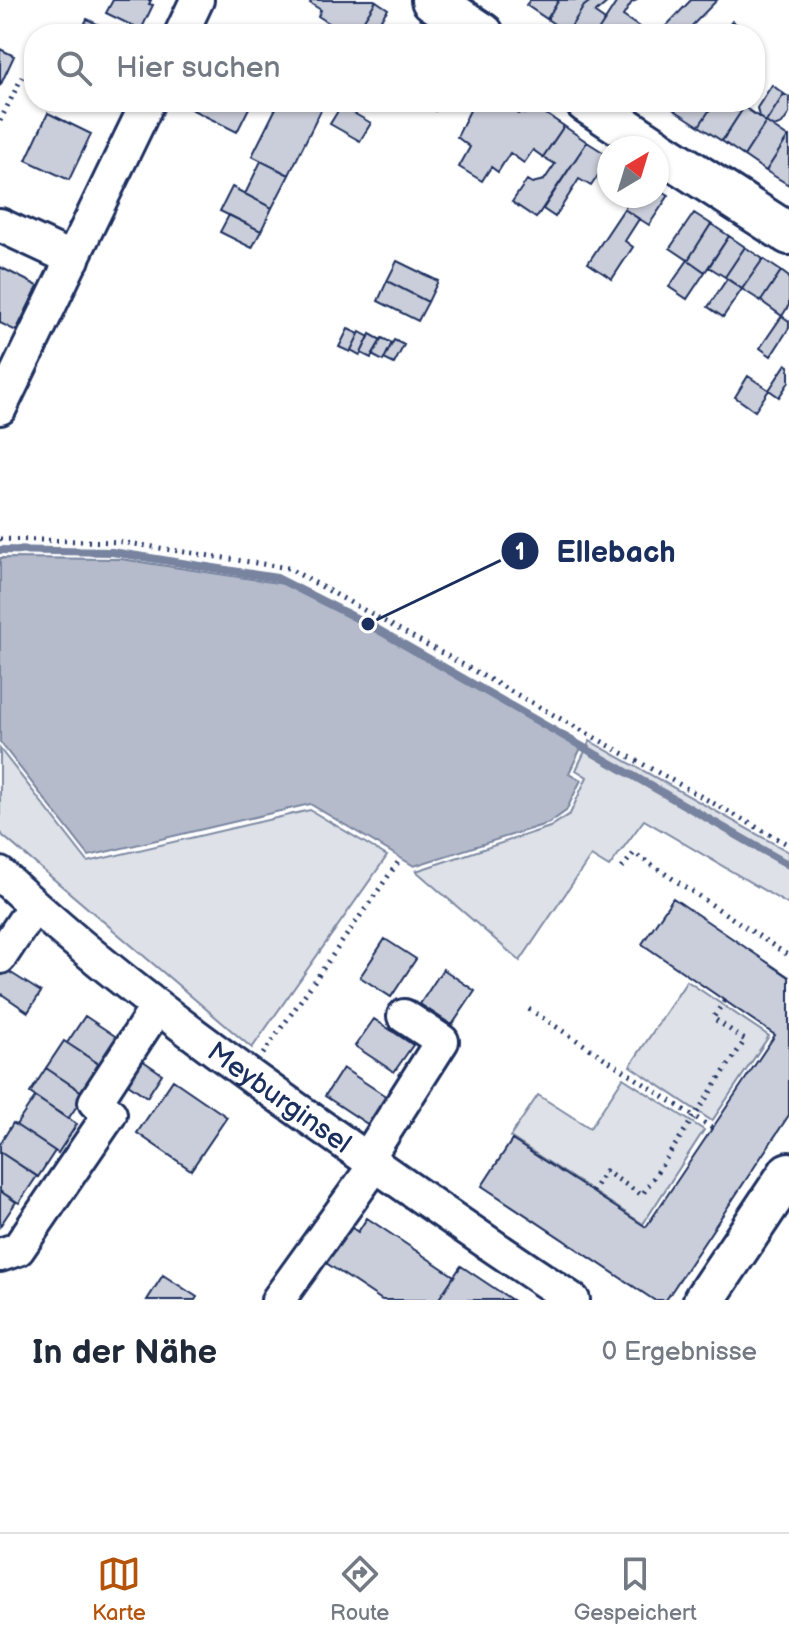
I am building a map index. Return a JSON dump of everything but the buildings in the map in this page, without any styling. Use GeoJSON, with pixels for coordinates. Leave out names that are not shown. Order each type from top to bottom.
{"type":"FeatureCollection","features":[{"type":"Feature","properties":{"kind":"main road"},"geometry":{"type":"LineString","coordinates":[[432,0],[468,24]]}},
{"type":"Feature","properties":{"kind":"main road"},"geometry":{"type":"LineString","coordinates":[[601,112],[638,136]]}},
{"type":"Feature","properties":{"kind":"main road"},"geometry":{"type":"LineString","coordinates":[[669,156],[789,234]]}},
{"type":"Feature","properties":{"kind":"main road"},"geometry":{"type":"LineString","coordinates":[[704,1300],[789,1173]]}},
{"type":"Feature","properties":{"kind":"street"},"geometry":{"type":"LineString","coordinates":[[186,24],[197,0]]}},
{"type":"Feature","properties":{"kind":"street"},"geometry":{"type":"LineString","coordinates":[[0,408],[143,112]]}},
{"type":"Feature","properties":{"kind":"street"},"geometry":{"type":"LineString","coordinates":[[0,225],[73,259]]}},
{"type":"Feature","properties":{"kind":"street","name":"Meyburginsel"},"geometry":{"type":"LineString","coordinates":[[0,874],[34,906],[157,1007],[371,1162],[573,1300]]}},
{"type":"Feature","properties":{"kind":"street"},"geometry":{"type":"LineString","coordinates":[[0,957],[34,906]]}},
{"type":"Feature","properties":{"kind":"street"},"geometry":{"type":"LineString","coordinates":[[0,1255],[18,1249],[110,1114],[95,1102],[157,1007]]}},
{"type":"Feature","properties":{"kind":"street"},"geometry":{"type":"LineString","coordinates":[[278,1300],[371,1162],[442,1041],[404,1016]]}},
{"type":"Feature","properties":{"kind":"path"},"geometry":{"type":"LineString","coordinates":[[0,121],[22,77]]}},
{"type":"Feature","properties":{"kind":"path"},"geometry":{"type":"LineString","coordinates":[[0,539],[121,542],[288,568],[789,845]]}},
{"type":"Feature","properties":{"kind":"path"},"geometry":{"type":"LineString","coordinates":[[622,868],[634,853],[789,956]]}},
{"type":"Feature","properties":{"kind":"path"},"geometry":{"type":"LineString","coordinates":[[249,1075],[401,858]]}},
{"type":"Feature","properties":{"kind":"path"},"geometry":{"type":"LineString","coordinates":[[592,1192],[605,1171],[642,1195],[745,1040],[713,1018],[725,1000]]}},
{"type":"Feature","properties":{"kind":"path"},"geometry":{"type":"LineString","coordinates":[[529,1009],[712,1128]]}},
{"type":"Feature","properties":{"kind":"shaded area"},"geometry":{"type":"Polygon","coordinates":[[[590,741],[789,852],[789,905],[644,820],[609,867],[591,856],[520,961],[416,871],[550,827],[570,814],[587,777],[576,770],[590,741]]]}},
{"type":"Feature","properties":{"kind":"shaded area"},"geometry":{"type":"Polygon","coordinates":[[[0,749],[88,862],[310,810],[387,856],[252,1048],[3,836],[0,831],[0,749]]]}},
{"type":"Feature","properties":{"kind":"shaded area"},"geometry":{"type":"Polygon","coordinates":[[[687,981],[769,1036],[712,1121],[630,1066],[687,981]]]}},
{"type":"Feature","properties":{"kind":"shaded area"},"geometry":{"type":"Polygon","coordinates":[[[623,1078],[704,1130],[643,1224],[510,1137],[538,1095],[590,1128],[623,1078]]]}},
{"type":"Feature","properties":{"kind":"water"},"geometry":{"type":"Polygon","coordinates":[[[0,558],[121,559],[284,584],[375,630],[581,748],[569,773],[581,780],[566,811],[549,823],[414,866],[310,804],[89,856],[0,742],[0,558]]]}},
{"type":"Feature","properties":{"kind":"waterway"},"geometry":{"type":"LineString","coordinates":[[0,550],[112,552],[277,578],[368,624],[789,865]]}},
{"type":"Feature","properties":{"kind":"place","name":"Ellebach"},"geometry":{"type":"Point","coordinates":[368,624]}}]}
